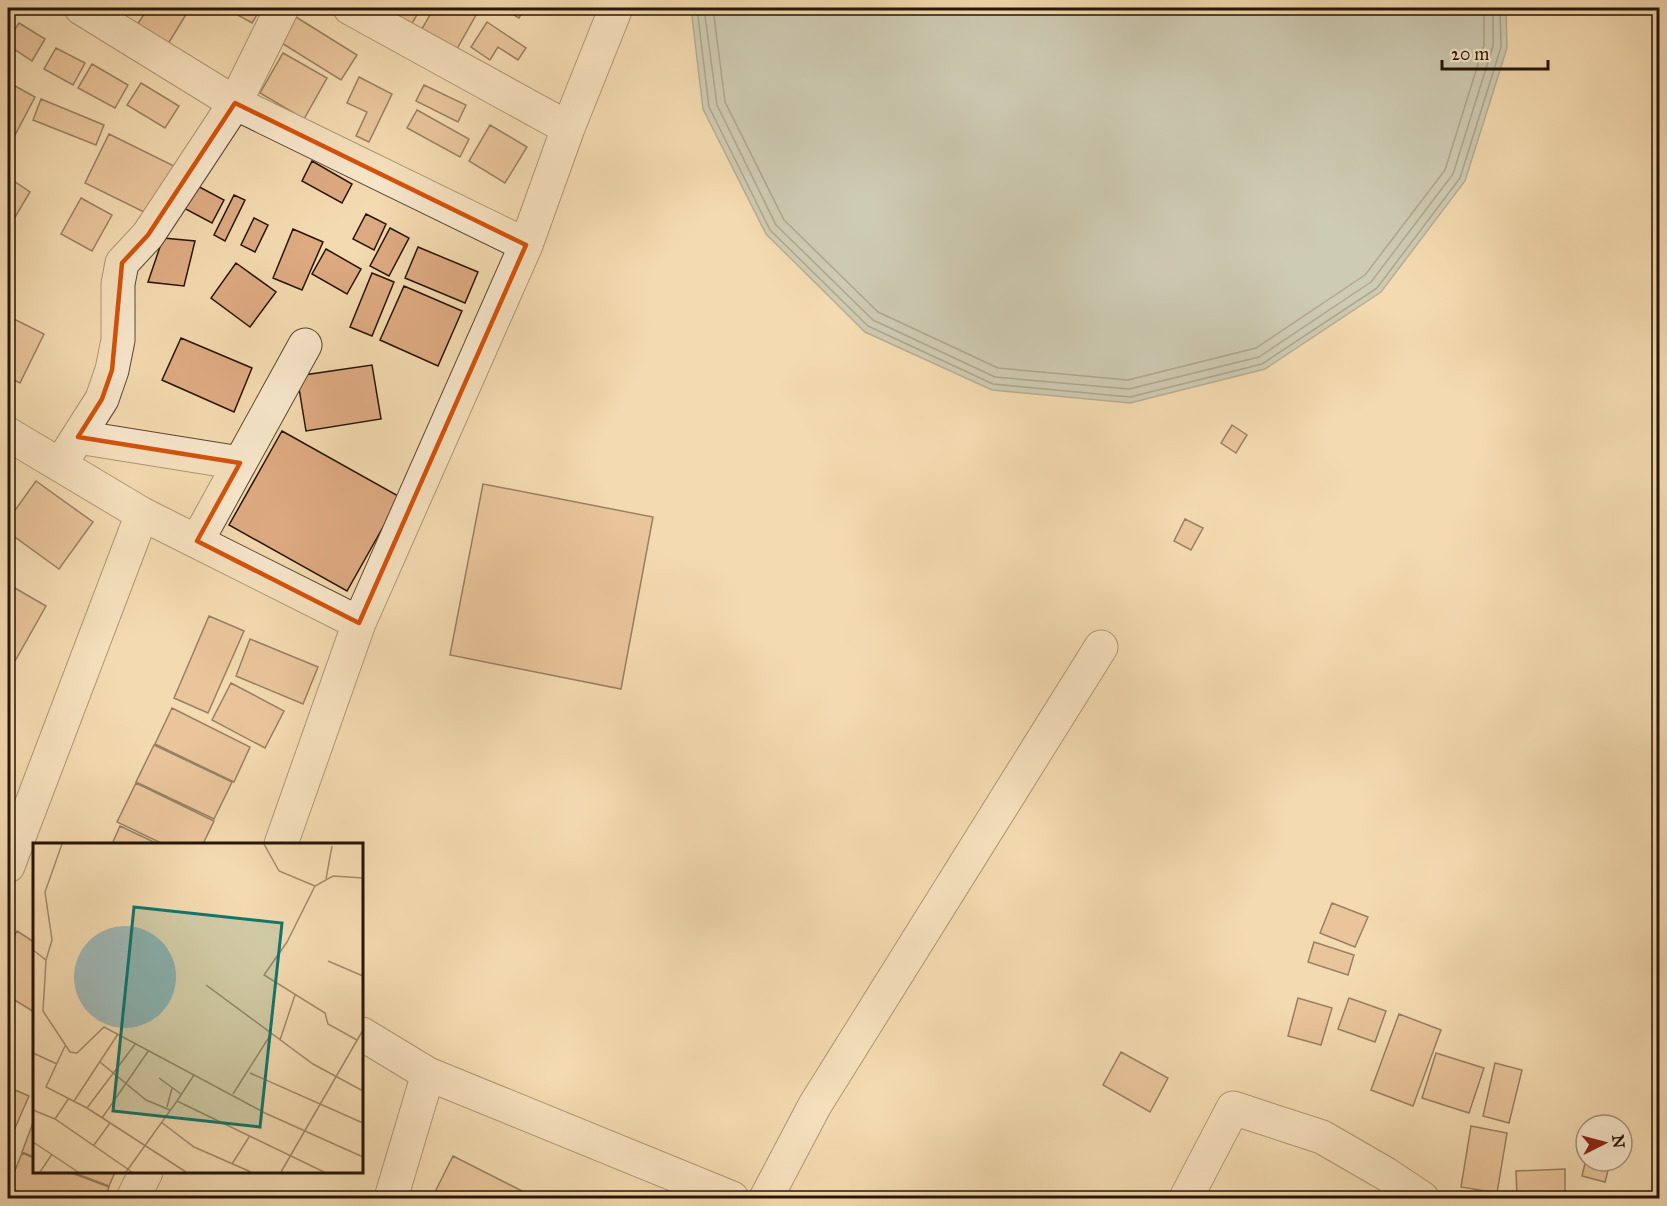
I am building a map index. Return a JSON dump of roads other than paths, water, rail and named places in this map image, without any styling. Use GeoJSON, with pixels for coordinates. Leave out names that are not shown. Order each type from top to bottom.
{"type":"FeatureCollection","features":[{"type":"Feature","properties":{"kind":"street"},"geometry":{"type":"LineString","coordinates":[[81,8],[235,103],[526,245]]}},
{"type":"Feature","properties":{"kind":"street"},"geometry":{"type":"LineString","coordinates":[[60,465],[102,399],[112,370],[117,340],[118,284],[122,263],[148,235],[235,103],[282,8]]}},
{"type":"Feature","properties":{"kind":"street"},"geometry":{"type":"LineString","coordinates":[[350,8],[568,128]]}},
{"type":"Feature","properties":{"kind":"street"},"geometry":{"type":"LineString","coordinates":[[281,843],[359,623],[526,245],[568,128],[616,8]]}},
{"type":"Feature","properties":{"kind":"street"},"geometry":{"type":"LineString","coordinates":[[197,541],[305,345]]}},
{"type":"Feature","properties":{"kind":"street"},"geometry":{"type":"LineString","coordinates":[[8,434],[142,514],[359,623]]}},
{"type":"Feature","properties":{"kind":"street"},"geometry":{"type":"LineString","coordinates":[[78,437],[240,463]]}},
{"type":"Feature","properties":{"kind":"street"},"geometry":{"type":"LineString","coordinates":[[8,866],[142,514]]}},
{"type":"Feature","properties":{"kind":"street"},"geometry":{"type":"LineString","coordinates":[[766,1198],[815,1105],[1101,647]]}},
{"type":"Feature","properties":{"kind":"street"},"geometry":{"type":"LineString","coordinates":[[363,1035],[429,1074],[732,1198]]}},
{"type":"Feature","properties":{"kind":"street"},"geometry":{"type":"LineString","coordinates":[[391,1198],[429,1074]]}},
{"type":"Feature","properties":{"kind":"street"},"geometry":{"type":"LineString","coordinates":[[1186,1198],[1233,1108],[1322,1137],[1422,1198]]}},
{"type":"Feature","properties":{"kind":"street"},"geometry":{"type":"LineString","coordinates":[[134,1198],[146,1173]]}},
{"type":"Feature","properties":{"kind":"water"},"geometry":{"type":"Polygon","coordinates":[[[691,8],[1506,8],[1507,48],[1465,181],[1381,292],[1265,369],[1130,403],[992,390],[865,332],[766,234],[703,109],[691,8]]]}}]}
